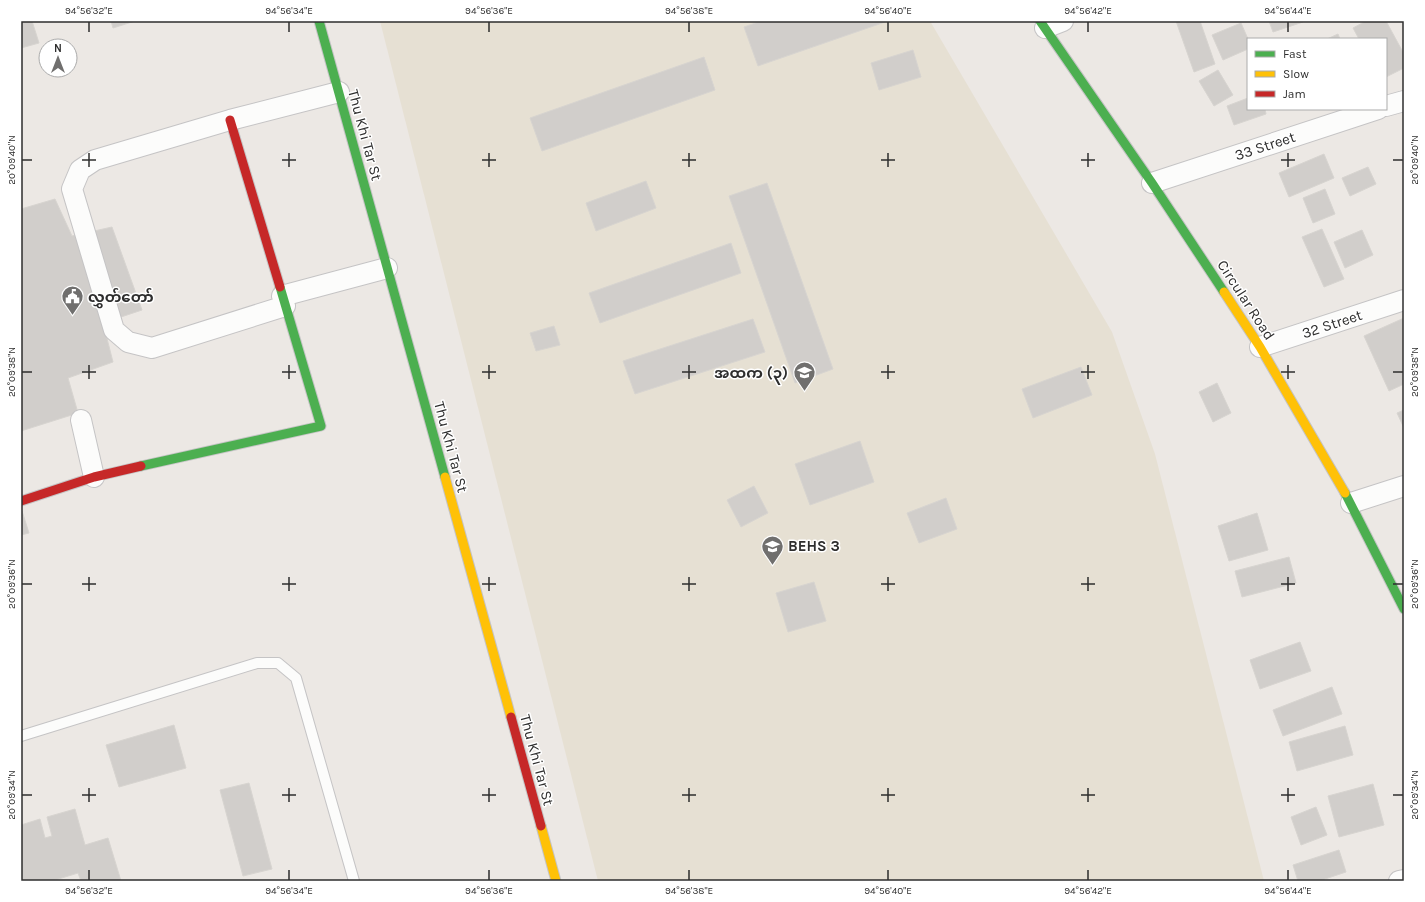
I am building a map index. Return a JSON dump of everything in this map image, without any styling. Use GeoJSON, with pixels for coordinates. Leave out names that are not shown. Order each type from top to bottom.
{"type":"FeatureCollection","features":[{"type":"Feature","properties":{"kind":"street","name":"Thu Khi Tar St"},"geometry":{"type":"LineString","coordinates":[[319,21],[556,881]]}},
{"type":"Feature","properties":{"kind":"street","name":"Circular Road"},"geometry":{"type":"LineString","coordinates":[[1050,23],[1152,183],[1260,347],[1351,503],[1404,609]]}},
{"type":"Feature","properties":{"kind":"street"},"geometry":{"type":"LineString","coordinates":[[338,92],[230,120],[95,160],[80,170],[72,189],[114,330],[128,342],[152,348],[284,301],[387,268]]}},
{"type":"Feature","properties":{"kind":"street"},"geometry":{"type":"LineString","coordinates":[[1387,106],[1404,101]]}},
{"type":"Feature","properties":{"kind":"street","name":"33 Street"},"geometry":{"type":"LineString","coordinates":[[1152,183],[1375,110]]}},
{"type":"Feature","properties":{"kind":"street"},"geometry":{"type":"LineString","coordinates":[[21,501],[94,477],[321,426],[230,120]]}},
{"type":"Feature","properties":{"kind":"street","name":"32 Street"},"geometry":{"type":"LineString","coordinates":[[1260,347],[1404,300]]}},
{"type":"Feature","properties":{"kind":"street"},"geometry":{"type":"LineString","coordinates":[[80,420],[94,477]]}},
{"type":"Feature","properties":{"kind":"street"},"geometry":{"type":"LineString","coordinates":[[1351,503],[1404,486]]}},
{"type":"Feature","properties":{"kind":"street"},"geometry":{"type":"LineString","coordinates":[[1399,881],[1404,880]]}},
{"type":"Feature","properties":{"kind":"lane"},"geometry":{"type":"LineString","coordinates":[[21,736],[257,663],[278,663],[296,678],[354,881]]}},
{"type":"Feature","properties":{"kind":"shaded area","name":"အထက (၃)"},"geometry":{"type":"Polygon","coordinates":[[[380,21],[930,21],[1112,332],[1155,454],[1264,881],[598,881],[380,21]]]}},
{"type":"Feature","properties":{"kind":"building"},"geometry":{"type":"Polygon","coordinates":[[[21,21],[32,21],[38,43],[21,48],[21,21]]]}},
{"type":"Feature","properties":{"kind":"building"},"geometry":{"type":"Polygon","coordinates":[[[111,21],[135,21],[113,28],[111,21]]]}},
{"type":"Feature","properties":{"kind":"building"},"geometry":{"type":"Polygon","coordinates":[[[761,21],[888,21],[758,66],[744,27],[761,21]]]}},
{"type":"Feature","properties":{"kind":"building"},"geometry":{"type":"Polygon","coordinates":[[[1176,21],[1200,21],[1215,64],[1194,72],[1176,21]]]}},
{"type":"Feature","properties":{"kind":"building"},"geometry":{"type":"Polygon","coordinates":[[[1269,21],[1303,21],[1303,22],[1273,32],[1269,21]]]}},
{"type":"Feature","properties":{"kind":"building"},"geometry":{"type":"Polygon","coordinates":[[[1366,21],[1386,21],[1404,54],[1404,68],[1387,76],[1387,38],[1358,38],[1353,28],[1366,21]]]}},
{"type":"Feature","properties":{"kind":"building"},"geometry":{"type":"Polygon","coordinates":[[[1241,23],[1248,38],[1247,49],[1223,60],[1212,35],[1241,23]]]}},
{"type":"Feature","properties":{"kind":"building"},"geometry":{"type":"Polygon","coordinates":[[[1338,34],[1340,38],[1329,38],[1338,34]]]}},
{"type":"Feature","properties":{"kind":"building"},"geometry":{"type":"Polygon","coordinates":[[[913,50],[921,77],[879,90],[871,63],[913,50]]]}},
{"type":"Feature","properties":{"kind":"building"},"geometry":{"type":"Polygon","coordinates":[[[704,57],[715,90],[542,151],[530,118],[704,57]]]}},
{"type":"Feature","properties":{"kind":"building"},"geometry":{"type":"Polygon","coordinates":[[[1218,70],[1233,95],[1214,106],[1199,81],[1218,70]]]}},
{"type":"Feature","properties":{"kind":"building"},"geometry":{"type":"Polygon","coordinates":[[[1247,98],[1247,110],[1265,110],[1266,114],[1234,125],[1227,106],[1247,98]]]}},
{"type":"Feature","properties":{"kind":"building"},"geometry":{"type":"Polygon","coordinates":[[[1324,154],[1334,178],[1289,197],[1279,173],[1324,154]]]}},
{"type":"Feature","properties":{"kind":"building"},"geometry":{"type":"Polygon","coordinates":[[[1368,167],[1376,184],[1350,196],[1342,178],[1368,167]]]}},
{"type":"Feature","properties":{"kind":"building"},"geometry":{"type":"Polygon","coordinates":[[[646,181],[656,208],[596,231],[586,203],[646,181]]]}},
{"type":"Feature","properties":{"kind":"building"},"geometry":{"type":"Polygon","coordinates":[[[767,183],[833,369],[795,383],[729,196],[767,183]]]}},
{"type":"Feature","properties":{"kind":"building"},"geometry":{"type":"Polygon","coordinates":[[[1325,189],[1335,214],[1313,223],[1303,198],[1325,189]]]}},
{"type":"Feature","properties":{"kind":"building","name":"လွှတ်တော်"},"geometry":{"type":"Polygon","coordinates":[[[55,199],[72,236],[112,227],[142,310],[103,323],[113,362],[68,378],[78,413],[21,431],[21,209],[55,199]]]}},
{"type":"Feature","properties":{"kind":"building"},"geometry":{"type":"Polygon","coordinates":[[[1322,229],[1344,279],[1324,287],[1302,237],[1322,229]]]}},
{"type":"Feature","properties":{"kind":"building"},"geometry":{"type":"Polygon","coordinates":[[[1362,230],[1373,255],[1345,268],[1334,242],[1362,230]]]}},
{"type":"Feature","properties":{"kind":"building"},"geometry":{"type":"Polygon","coordinates":[[[731,243],[741,273],[600,323],[589,293],[731,243]]]}},
{"type":"Feature","properties":{"kind":"building"},"geometry":{"type":"Polygon","coordinates":[[[1404,318],[1404,384],[1389,391],[1364,336],[1404,318]]]}},
{"type":"Feature","properties":{"kind":"building"},"geometry":{"type":"Polygon","coordinates":[[[753,319],[765,352],[635,394],[623,361],[753,319]]]}},
{"type":"Feature","properties":{"kind":"building"},"geometry":{"type":"Polygon","coordinates":[[[554,326],[560,345],[536,351],[530,333],[554,326]]]}},
{"type":"Feature","properties":{"kind":"building"},"geometry":{"type":"Polygon","coordinates":[[[1081,367],[1092,395],[1033,418],[1022,389],[1081,367]]]}},
{"type":"Feature","properties":{"kind":"building"},"geometry":{"type":"Polygon","coordinates":[[[1217,383],[1231,413],[1213,422],[1199,392],[1217,383]]]}},
{"type":"Feature","properties":{"kind":"building"},"geometry":{"type":"Polygon","coordinates":[[[1404,410],[1404,428],[1397,413],[1404,410]]]}},
{"type":"Feature","properties":{"kind":"building"},"geometry":{"type":"Polygon","coordinates":[[[860,441],[874,482],[810,505],[795,464],[860,441]]]}},
{"type":"Feature","properties":{"kind":"building"},"geometry":{"type":"Polygon","coordinates":[[[754,486],[768,513],[741,527],[727,500],[754,486]]]}},
{"type":"Feature","properties":{"kind":"building"},"geometry":{"type":"Polygon","coordinates":[[[946,498],[957,529],[919,543],[907,513],[946,498]]]}},
{"type":"Feature","properties":{"kind":"building"},"geometry":{"type":"Polygon","coordinates":[[[22,511],[29,533],[21,535],[21,512],[22,511]]]}},
{"type":"Feature","properties":{"kind":"building"},"geometry":{"type":"Polygon","coordinates":[[[1257,513],[1268,550],[1229,561],[1218,526],[1257,513]]]}},
{"type":"Feature","properties":{"kind":"building"},"geometry":{"type":"Polygon","coordinates":[[[1289,557],[1296,583],[1242,597],[1235,571],[1289,557]]]}},
{"type":"Feature","properties":{"kind":"building"},"geometry":{"type":"Polygon","coordinates":[[[814,582],[826,621],[788,632],[776,593],[814,582]]]}},
{"type":"Feature","properties":{"kind":"building"},"geometry":{"type":"Polygon","coordinates":[[[1300,642],[1311,671],[1260,689],[1250,660],[1300,642]]]}},
{"type":"Feature","properties":{"kind":"building"},"geometry":{"type":"Polygon","coordinates":[[[1332,687],[1342,714],[1283,736],[1273,710],[1332,687]]]}},
{"type":"Feature","properties":{"kind":"building"},"geometry":{"type":"Polygon","coordinates":[[[174,725],[186,768],[119,787],[106,745],[174,725]]]}},
{"type":"Feature","properties":{"kind":"building"},"geometry":{"type":"Polygon","coordinates":[[[1345,726],[1353,755],[1297,771],[1289,742],[1345,726]]]}},
{"type":"Feature","properties":{"kind":"building"},"geometry":{"type":"Polygon","coordinates":[[[249,783],[272,869],[243,876],[220,790],[249,783]]]}},
{"type":"Feature","properties":{"kind":"building"},"geometry":{"type":"Polygon","coordinates":[[[1373,784],[1384,825],[1339,837],[1328,796],[1373,784]]]}},
{"type":"Feature","properties":{"kind":"building"},"geometry":{"type":"Polygon","coordinates":[[[1316,807],[1327,835],[1301,845],[1291,817],[1316,807]]]}},
{"type":"Feature","properties":{"kind":"building"},"geometry":{"type":"Polygon","coordinates":[[[75,809],[85,845],[108,838],[121,881],[81,881],[78,873],[52,881],[21,881],[21,825],[40,819],[45,838],[52,836],[47,817],[75,809]]]}},
{"type":"Feature","properties":{"kind":"building"},"geometry":{"type":"Polygon","coordinates":[[[1339,850],[1346,872],[1319,881],[1298,881],[1293,865],[1339,850]]]}},
{"type":"Feature","properties":{"kind":"traffic: fast"},"geometry":{"type":"LineString","coordinates":[[319,21],[445,477]]}},
{"type":"Feature","properties":{"kind":"traffic: fast"},"geometry":{"type":"LineString","coordinates":[[1040,21],[1152,183],[1224,292]]}},
{"type":"Feature","properties":{"kind":"traffic: fast"},"geometry":{"type":"LineString","coordinates":[[141,466],[321,426],[280,287]]}},
{"type":"Feature","properties":{"kind":"traffic: fast"},"geometry":{"type":"LineString","coordinates":[[1345,493],[1404,609]]}},
{"type":"Feature","properties":{"kind":"traffic: slow"},"geometry":{"type":"LineString","coordinates":[[1224,292],[1260,347],[1345,493]]}},
{"type":"Feature","properties":{"kind":"traffic: slow"},"geometry":{"type":"LineString","coordinates":[[445,477],[511,717]]}},
{"type":"Feature","properties":{"kind":"traffic: slow"},"geometry":{"type":"LineString","coordinates":[[541,826],[556,881]]}},
{"type":"Feature","properties":{"kind":"traffic: jam"},"geometry":{"type":"LineString","coordinates":[[230,120],[280,287]]}},
{"type":"Feature","properties":{"kind":"traffic: jam"},"geometry":{"type":"LineString","coordinates":[[21,501],[94,477],[141,466]]}},
{"type":"Feature","properties":{"kind":"traffic: jam"},"geometry":{"type":"LineString","coordinates":[[511,717],[541,826]]}},
{"type":"Feature","properties":{"kind":"place","name":"လွှတ်တော်"},"geometry":{"type":"Point","coordinates":[72,316]}},
{"type":"Feature","properties":{"kind":"place","name":"အထက (၃)"},"geometry":{"type":"Point","coordinates":[804,392]}},
{"type":"Feature","properties":{"kind":"place","name":"BEHS 3"},"geometry":{"type":"Point","coordinates":[773,566]}}]}
